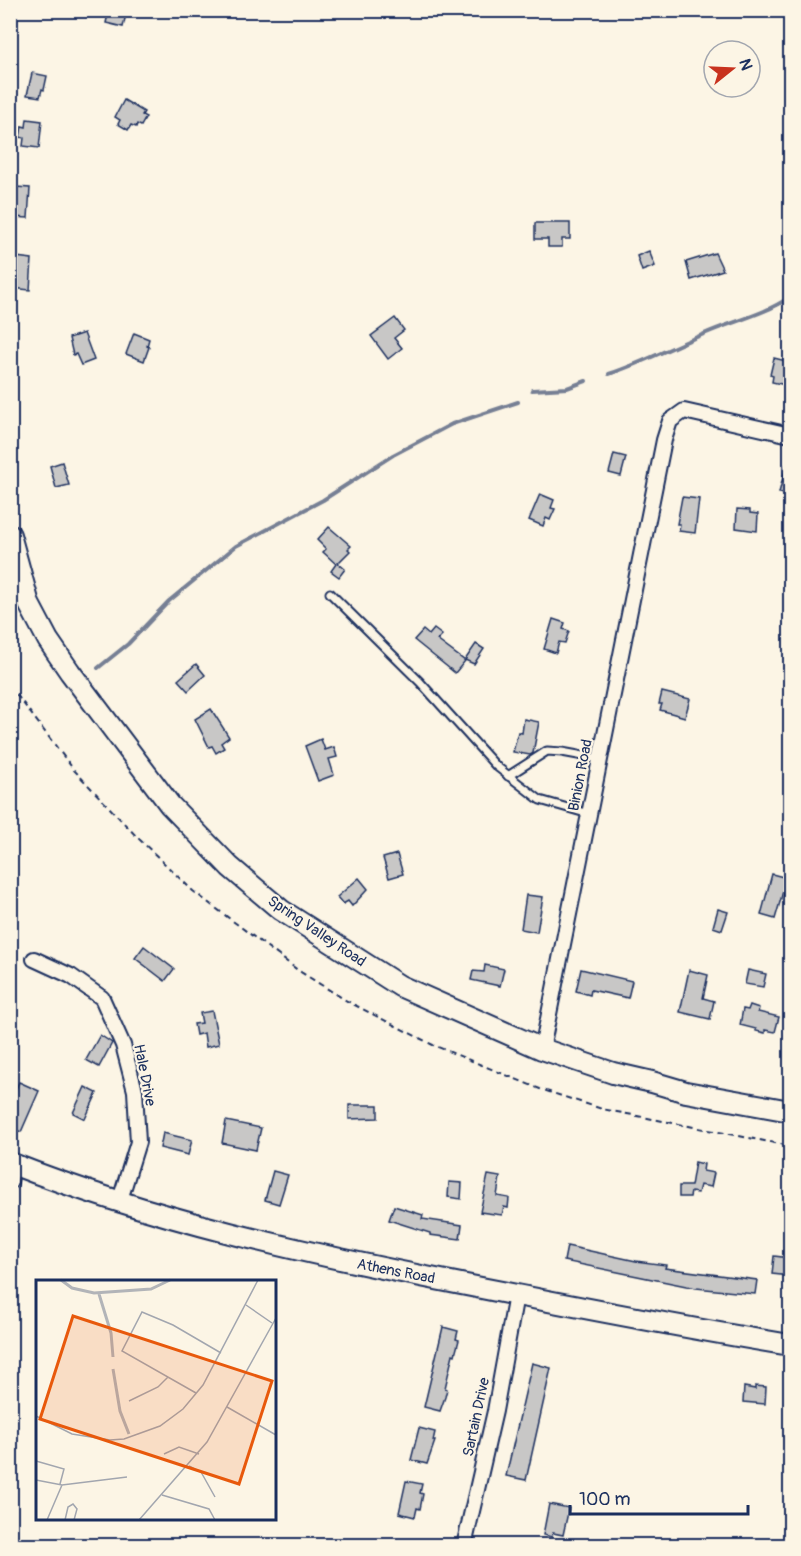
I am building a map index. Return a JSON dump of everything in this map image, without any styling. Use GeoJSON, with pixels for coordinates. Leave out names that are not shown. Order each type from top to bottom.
{"type":"FeatureCollection","features":[{"type":"Feature","properties":{"kind":"street","name":"Binion Road"},"geometry":{"type":"LineString","coordinates":[[542,1049],[650,508],[670,421],[684,411],[790,435]]}},
{"type":"Feature","properties":{"kind":"street","name":"Spring Valley Road"},"geometry":{"type":"LineString","coordinates":[[10,535],[29,604],[48,640],[170,805],[230,867],[281,910],[400,986],[542,1049],[613,1073],[686,1092],[790,1111]]}},
{"type":"Feature","properties":{"kind":"street","name":"Hale Drive"},"geometry":{"type":"LineString","coordinates":[[34,959],[71,976],[102,998],[123,1045],[135,1091],[138,1142],[119,1203]]}},
{"type":"Feature","properties":{"kind":"street","name":"Athens Road"},"geometry":{"type":"LineString","coordinates":[[11,1169],[119,1203],[234,1235],[349,1262],[790,1345]]}},
{"type":"Feature","properties":{"kind":"street","name":"Sartain Drive"},"geometry":{"type":"LineString","coordinates":[[464,1545],[495,1412],[516,1295]]}},
{"type":"Feature","properties":{"kind":"lane"},"geometry":{"type":"LineString","coordinates":[[330,593],[420,682],[496,766],[540,801],[589,814]]}},
{"type":"Feature","properties":{"kind":"lane"},"geometry":{"type":"LineString","coordinates":[[508,776],[547,751],[600,759]]}},
{"type":"Feature","properties":{"kind":"building"},"geometry":{"type":"Polygon","coordinates":[[[109,10],[127,10],[123,27],[106,23],[109,10]]]}},
{"type":"Feature","properties":{"kind":"building"},"geometry":{"type":"Polygon","coordinates":[[[32,73],[47,76],[40,97],[27,95],[32,73]]]}},
{"type":"Feature","properties":{"kind":"building"},"geometry":{"type":"Polygon","coordinates":[[[124,100],[144,112],[142,115],[146,117],[141,126],[131,125],[128,130],[118,124],[120,120],[115,117],[124,100]]]}},
{"type":"Feature","properties":{"kind":"building"},"geometry":{"type":"Polygon","coordinates":[[[27,119],[42,121],[39,148],[23,146],[24,138],[20,137],[22,126],[26,127],[27,119]]]}},
{"type":"Feature","properties":{"kind":"building"},"geometry":{"type":"Polygon","coordinates":[[[15,187],[30,188],[28,218],[13,217],[15,187]]]}},
{"type":"Feature","properties":{"kind":"building"},"geometry":{"type":"Polygon","coordinates":[[[535,223],[570,223],[570,239],[562,239],[562,247],[548,247],[548,239],[535,239],[535,223]]]}},
{"type":"Feature","properties":{"kind":"building"},"geometry":{"type":"Polygon","coordinates":[[[649,251],[655,266],[642,271],[637,256],[649,251]]]}},
{"type":"Feature","properties":{"kind":"building"},"geometry":{"type":"Polygon","coordinates":[[[715,253],[723,270],[691,280],[686,262],[715,253]]]}},
{"type":"Feature","properties":{"kind":"building"},"geometry":{"type":"Polygon","coordinates":[[[16,257],[32,259],[30,290],[12,288],[16,257]]]}},
{"type":"Feature","properties":{"kind":"building"},"geometry":{"type":"Polygon","coordinates":[[[395,318],[404,330],[394,338],[402,348],[388,359],[371,336],[395,318]]]}},
{"type":"Feature","properties":{"kind":"building"},"geometry":{"type":"Polygon","coordinates":[[[84,333],[94,360],[81,365],[76,354],[73,355],[69,338],[84,333]]]}},
{"type":"Feature","properties":{"kind":"building"},"geometry":{"type":"Polygon","coordinates":[[[134,333],[149,339],[144,361],[126,354],[134,333]]]}},
{"type":"Feature","properties":{"kind":"building"},"geometry":{"type":"Polygon","coordinates":[[[774,358],[790,362],[790,379],[787,379],[786,385],[772,382],[773,376],[770,375],[774,358]]]}},
{"type":"Feature","properties":{"kind":"building"},"geometry":{"type":"Polygon","coordinates":[[[614,454],[626,457],[621,476],[609,473],[614,454]]]}},
{"type":"Feature","properties":{"kind":"building"},"geometry":{"type":"Polygon","coordinates":[[[62,462],[69,485],[56,488],[50,466],[62,462]]]}},
{"type":"Feature","properties":{"kind":"building"},"geometry":{"type":"Polygon","coordinates":[[[787,462],[790,462],[790,495],[779,493],[787,462]]]}},
{"type":"Feature","properties":{"kind":"building"},"geometry":{"type":"Polygon","coordinates":[[[540,494],[554,500],[551,508],[555,509],[550,520],[546,518],[543,526],[529,520],[540,494]]]}},
{"type":"Feature","properties":{"kind":"building"},"geometry":{"type":"Polygon","coordinates":[[[682,497],[699,499],[695,533],[679,531],[680,524],[677,524],[682,497]]]}},
{"type":"Feature","properties":{"kind":"building"},"geometry":{"type":"Polygon","coordinates":[[[737,509],[750,510],[750,513],[758,514],[757,531],[736,528],[737,509]]]}},
{"type":"Feature","properties":{"kind":"building"},"geometry":{"type":"Polygon","coordinates":[[[329,527],[351,546],[348,549],[350,551],[338,563],[345,569],[339,577],[331,571],[336,564],[323,552],[326,549],[317,540],[329,527]]]}},
{"type":"Feature","properties":{"kind":"building"},"geometry":{"type":"Polygon","coordinates":[[[553,619],[565,623],[563,629],[569,631],[565,643],[559,642],[556,653],[544,649],[553,619]]]}},
{"type":"Feature","properties":{"kind":"building"},"geometry":{"type":"Polygon","coordinates":[[[434,629],[442,635],[437,640],[465,661],[455,673],[414,640],[423,630],[429,635],[434,629]]]}},
{"type":"Feature","properties":{"kind":"building"},"geometry":{"type":"Polygon","coordinates":[[[476,644],[484,649],[474,664],[465,660],[476,644]]]}},
{"type":"Feature","properties":{"kind":"building"},"geometry":{"type":"Polygon","coordinates":[[[196,664],[205,675],[188,691],[178,680],[196,664]]]}},
{"type":"Feature","properties":{"kind":"building"},"geometry":{"type":"Polygon","coordinates":[[[662,692],[690,699],[685,717],[660,710],[662,692]]]}},
{"type":"Feature","properties":{"kind":"building"},"geometry":{"type":"Polygon","coordinates":[[[211,709],[229,737],[221,743],[224,748],[216,753],[212,746],[209,747],[195,719],[211,709]]]}},
{"type":"Feature","properties":{"kind":"building"},"geometry":{"type":"Polygon","coordinates":[[[524,719],[539,722],[533,753],[530,755],[513,752],[518,732],[522,733],[524,719]]]}},
{"type":"Feature","properties":{"kind":"building"},"geometry":{"type":"Polygon","coordinates":[[[321,739],[325,750],[334,747],[337,757],[329,759],[334,775],[318,781],[305,746],[321,739]]]}},
{"type":"Feature","properties":{"kind":"building"},"geometry":{"type":"Polygon","coordinates":[[[397,854],[403,874],[389,878],[383,858],[397,854]]]}},
{"type":"Feature","properties":{"kind":"building"},"geometry":{"type":"Polygon","coordinates":[[[772,874],[787,878],[775,919],[761,915],[772,874]]]}},
{"type":"Feature","properties":{"kind":"building"},"geometry":{"type":"Polygon","coordinates":[[[359,878],[368,889],[352,906],[348,901],[343,904],[337,897],[359,878]]]}},
{"type":"Feature","properties":{"kind":"building"},"geometry":{"type":"Polygon","coordinates":[[[526,895],[543,897],[537,932],[521,929],[526,895]]]}},
{"type":"Feature","properties":{"kind":"building"},"geometry":{"type":"Polygon","coordinates":[[[718,909],[728,912],[722,930],[713,927],[718,909]]]}},
{"type":"Feature","properties":{"kind":"building"},"geometry":{"type":"Polygon","coordinates":[[[144,946],[174,969],[165,981],[135,958],[144,946]]]}},
{"type":"Feature","properties":{"kind":"building"},"geometry":{"type":"Polygon","coordinates":[[[485,965],[504,969],[500,986],[471,980],[473,971],[484,972],[485,965]]]}},
{"type":"Feature","properties":{"kind":"building"},"geometry":{"type":"Polygon","coordinates":[[[581,969],[632,981],[628,998],[591,990],[590,995],[576,991],[581,969]]]}},
{"type":"Feature","properties":{"kind":"building"},"geometry":{"type":"Polygon","coordinates":[[[689,970],[708,975],[703,998],[714,1001],[710,1019],[680,1012],[689,970]]]}},
{"type":"Feature","properties":{"kind":"building"},"geometry":{"type":"Polygon","coordinates":[[[748,970],[766,974],[763,987],[745,984],[748,970]]]}},
{"type":"Feature","properties":{"kind":"building"},"geometry":{"type":"Polygon","coordinates":[[[750,1005],[759,1008],[758,1012],[779,1017],[775,1032],[765,1030],[765,1033],[740,1025],[743,1009],[748,1010],[750,1005]]]}},
{"type":"Feature","properties":{"kind":"building"},"geometry":{"type":"Polygon","coordinates":[[[212,1011],[219,1044],[206,1047],[204,1033],[196,1035],[194,1024],[202,1023],[200,1013],[212,1011]]]}},
{"type":"Feature","properties":{"kind":"building"},"geometry":{"type":"Polygon","coordinates":[[[100,1035],[112,1043],[99,1067],[86,1060],[100,1035]]]}},
{"type":"Feature","properties":{"kind":"building"},"geometry":{"type":"Polygon","coordinates":[[[19,1082],[39,1091],[21,1132],[10,1127],[10,1102],[19,1082]]]}},
{"type":"Feature","properties":{"kind":"building"},"geometry":{"type":"Polygon","coordinates":[[[85,1087],[97,1093],[85,1119],[73,1113],[85,1087]]]}},
{"type":"Feature","properties":{"kind":"building"},"geometry":{"type":"Polygon","coordinates":[[[349,1105],[378,1105],[378,1118],[349,1119],[349,1105]]]}},
{"type":"Feature","properties":{"kind":"building"},"geometry":{"type":"Polygon","coordinates":[[[226,1121],[261,1128],[256,1150],[222,1143],[226,1121]]]}},
{"type":"Feature","properties":{"kind":"building"},"geometry":{"type":"Polygon","coordinates":[[[163,1133],[192,1140],[188,1155],[160,1148],[163,1133]]]}},
{"type":"Feature","properties":{"kind":"building"},"geometry":{"type":"Polygon","coordinates":[[[695,1162],[704,1164],[703,1171],[714,1173],[711,1187],[700,1185],[698,1193],[691,1192],[690,1197],[679,1197],[679,1186],[691,1186],[695,1162]]]}},
{"type":"Feature","properties":{"kind":"building"},"geometry":{"type":"Polygon","coordinates":[[[273,1171],[288,1175],[279,1204],[265,1200],[273,1171]]]}},
{"type":"Feature","properties":{"kind":"building"},"geometry":{"type":"Polygon","coordinates":[[[488,1175],[500,1177],[497,1196],[509,1198],[508,1208],[504,1207],[502,1215],[480,1212],[488,1175]]]}},
{"type":"Feature","properties":{"kind":"building"},"geometry":{"type":"Polygon","coordinates":[[[449,1182],[462,1183],[461,1199],[448,1197],[449,1182]]]}},
{"type":"Feature","properties":{"kind":"building"},"geometry":{"type":"Polygon","coordinates":[[[394,1206],[423,1215],[422,1219],[462,1225],[460,1239],[430,1235],[430,1233],[389,1220],[394,1206]]]}},
{"type":"Feature","properties":{"kind":"building"},"geometry":{"type":"Polygon","coordinates":[[[567,1246],[666,1265],[665,1268],[757,1280],[755,1294],[696,1288],[564,1261],[567,1246]]]}},
{"type":"Feature","properties":{"kind":"building"},"geometry":{"type":"Polygon","coordinates":[[[774,1256],[790,1258],[790,1276],[772,1274],[774,1256]]]}},
{"type":"Feature","properties":{"kind":"building"},"geometry":{"type":"Polygon","coordinates":[[[443,1327],[458,1331],[456,1339],[459,1340],[455,1355],[453,1354],[445,1388],[447,1389],[440,1411],[424,1407],[443,1327]]]}},
{"type":"Feature","properties":{"kind":"building"},"geometry":{"type":"Polygon","coordinates":[[[532,1363],[551,1368],[526,1480],[506,1476],[532,1363]]]}},
{"type":"Feature","properties":{"kind":"building"},"geometry":{"type":"Polygon","coordinates":[[[755,1386],[766,1387],[765,1404],[743,1402],[744,1387],[755,1389],[755,1386]]]}},
{"type":"Feature","properties":{"kind":"building"},"geometry":{"type":"Polygon","coordinates":[[[419,1428],[435,1432],[433,1441],[435,1441],[427,1464],[411,1460],[419,1428]]]}},
{"type":"Feature","properties":{"kind":"building"},"geometry":{"type":"Polygon","coordinates":[[[406,1481],[422,1484],[420,1509],[417,1508],[415,1517],[399,1513],[406,1481]]]}},
{"type":"Feature","properties":{"kind":"building"},"geometry":{"type":"Polygon","coordinates":[[[549,1504],[569,1508],[563,1535],[553,1533],[552,1537],[543,1535],[549,1504]]]}},
{"type":"Feature","properties":{"kind":"waterway"},"geometry":{"type":"LineString","coordinates":[[609,374],[759,313],[790,297]]}},
{"type":"Feature","properties":{"kind":"waterway"},"geometry":{"type":"LineString","coordinates":[[532,390],[567,388],[586,381]]}},
{"type":"Feature","properties":{"kind":"waterway"},"geometry":{"type":"LineString","coordinates":[[98,668],[128,644],[169,601],[236,546],[323,500],[393,455],[452,424],[518,402]]}}]}
